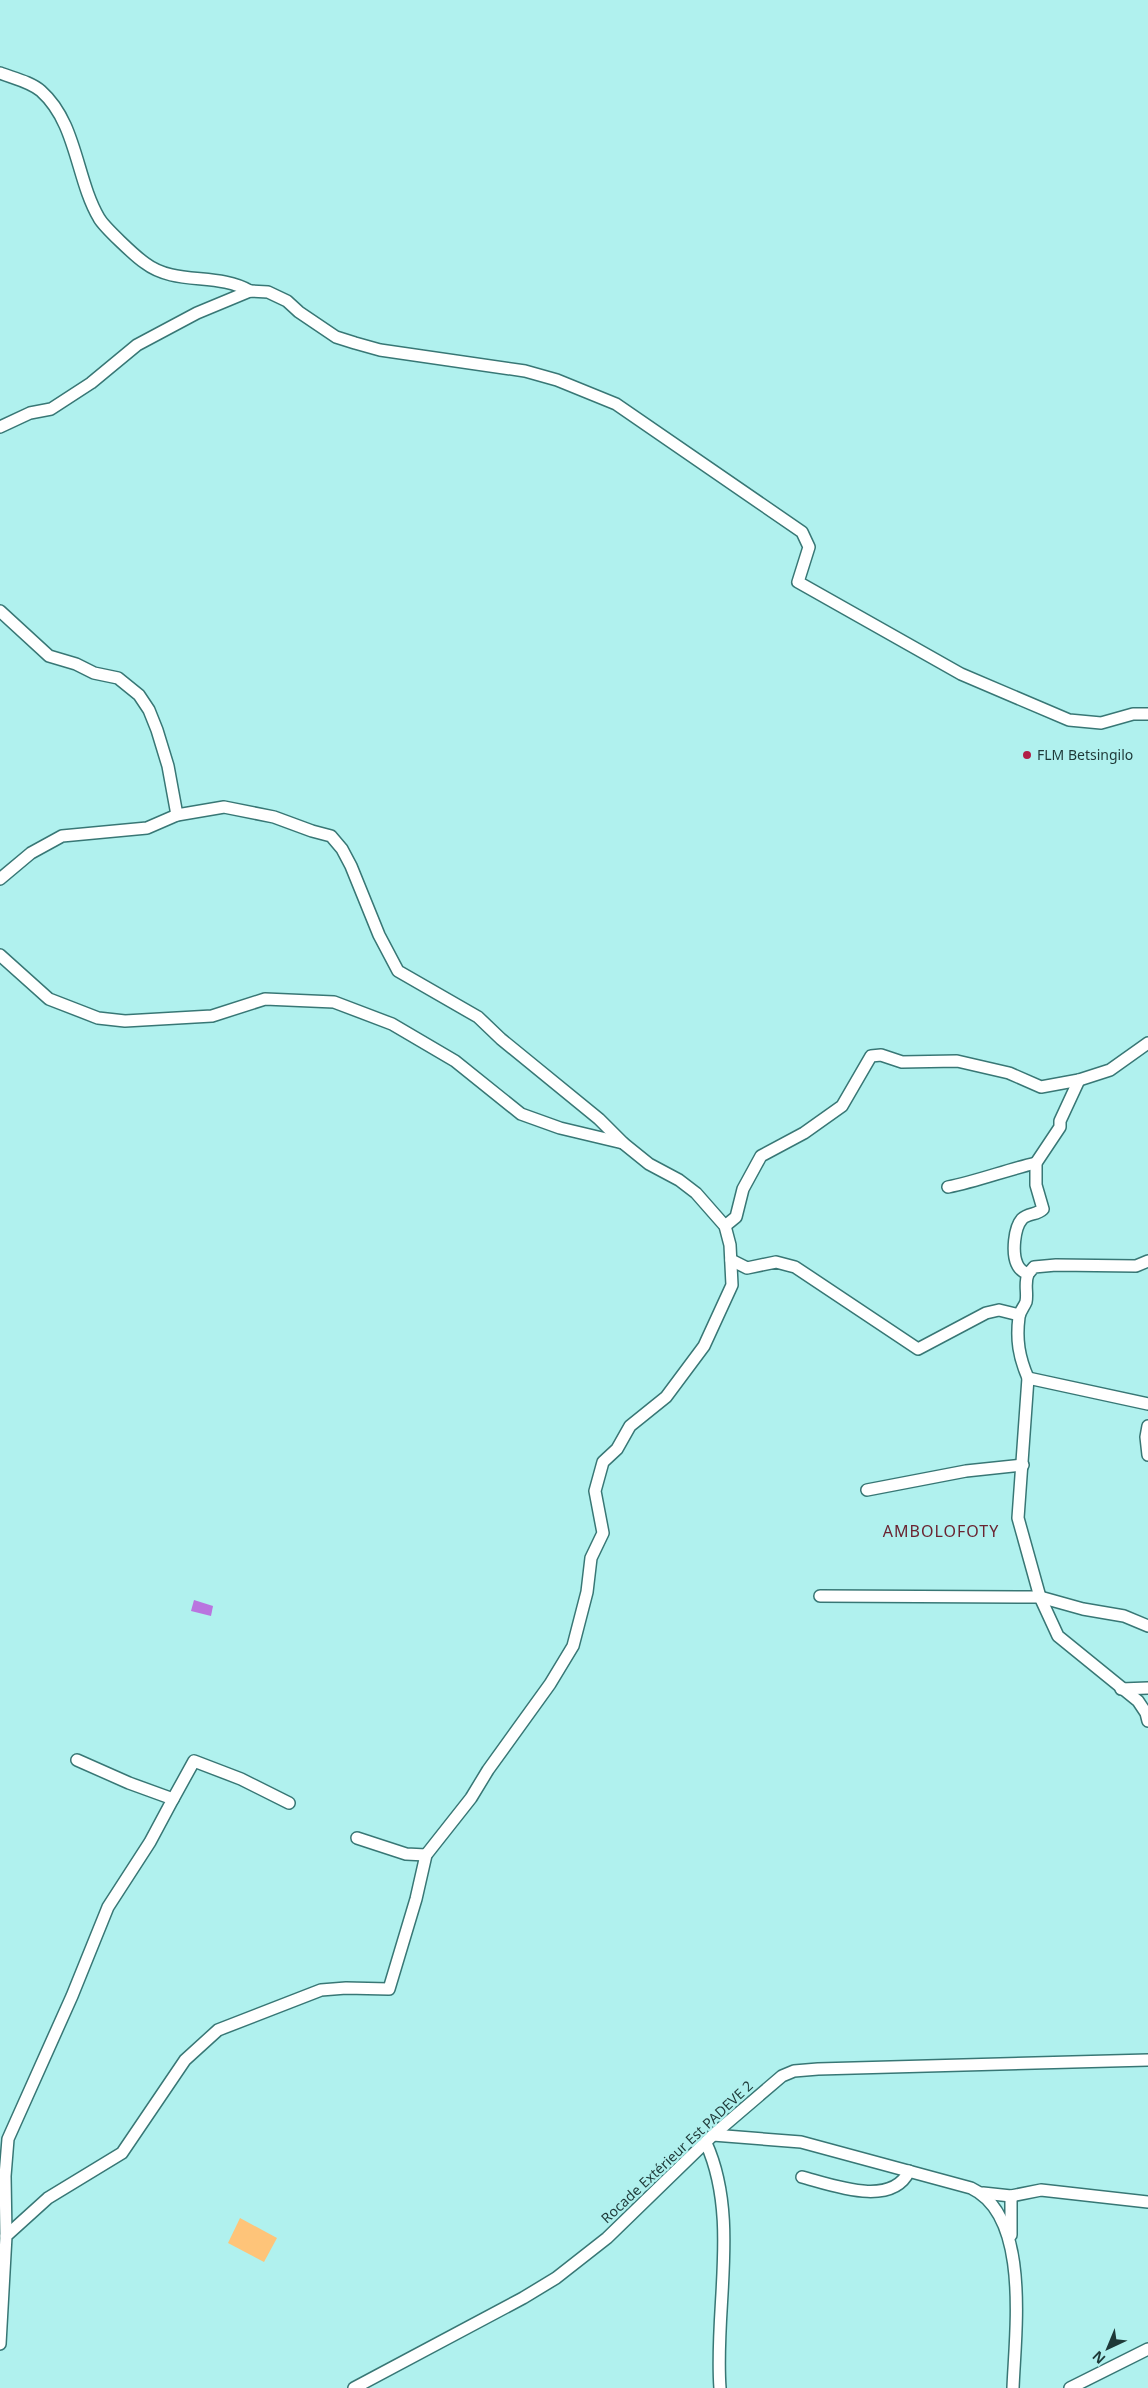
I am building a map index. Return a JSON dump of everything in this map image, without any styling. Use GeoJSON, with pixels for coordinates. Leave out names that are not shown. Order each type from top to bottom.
{"type":"FeatureCollection","features":[{"type":"Feature","properties":{"kind":"street"},"geometry":{"type":"LineString","coordinates":[[0,73],[41,91],[62,119],[99,218],[144,263],[157,271],[176,276],[218,280],[238,285],[250,291],[268,292],[278,296],[336,337],[355,343],[380,350],[524,371],[557,380],[616,404],[802,532],[809,547],[798,582],[961,674],[1069,720],[1101,723],[1133,714],[1148,714]]}},
{"type":"Feature","properties":{"kind":"street"},"geometry":{"type":"LineString","coordinates":[[0,427],[30,413],[51,409],[91,383],[137,345],[197,313],[250,291]]}},
{"type":"Feature","properties":{"kind":"street"},"geometry":{"type":"LineString","coordinates":[[0,611],[49,656],[76,664],[94,674],[118,678],[139,695],[149,710],[157,730],[168,766],[178,814]]}},
{"type":"Feature","properties":{"kind":"street"},"geometry":{"type":"LineString","coordinates":[[0,879],[31,853],[62,836],[146,828],[178,814],[224,807],[274,817],[331,836],[342,849],[351,866],[379,935],[398,971],[478,1017],[501,1039],[599,1119],[623,1143],[649,1164],[679,1180],[696,1193],[725,1226],[730,1245],[732,1284],[704,1346],[666,1397],[630,1426],[617,1449],[602,1462],[595,1491],[603,1533],[591,1558],[587,1592],[573,1646],[550,1684],[488,1770],[471,1798],[426,1855],[416,1899],[389,1989],[346,1988],[321,1990],[218,2030],[185,2060],[122,2153],[48,2198],[6,2236]]}},
{"type":"Feature","properties":{"kind":"street"},"geometry":{"type":"LineString","coordinates":[[0,955],[49,998],[98,1018],[124,1022],[212,1016],[266,999],[334,1002],[392,1024],[455,1060],[521,1114],[560,1128],[623,1143]]}},
{"type":"Feature","properties":{"kind":"street"},"geometry":{"type":"LineString","coordinates":[[725,1226],[736,1217],[743,1189],[761,1156],[804,1133],[842,1106],[871,1056],[880,1056],[902,1062],[956,1061],[1009,1073],[1041,1087],[1079,1080],[1110,1070],[1148,1044]]}},
{"type":"Feature","properties":{"kind":"street"},"geometry":{"type":"LineString","coordinates":[[1028,1274],[1020,1270],[1014,1254],[1017,1228],[1021,1220],[1043,1209],[1036,1185],[1036,1163],[1060,1127],[1060,1121],[1079,1080]]}},
{"type":"Feature","properties":{"kind":"street"},"geometry":{"type":"LineString","coordinates":[[948,1187],[979,1181],[1007,1170],[1036,1163]]}},
{"type":"Feature","properties":{"kind":"street"},"geometry":{"type":"LineString","coordinates":[[731,1260],[747,1268],[776,1262],[794,1267],[918,1349],[986,1313],[999,1310],[1019,1315]]}},
{"type":"Feature","properties":{"kind":"street"},"geometry":{"type":"LineString","coordinates":[[1148,1261],[1136,1266],[1056,1265],[1034,1267],[1028,1274],[1026,1302],[1019,1315],[1017,1342],[1019,1358],[1028,1378],[1023,1465],[1018,1496],[1018,1518],[1040,1598],[1058,1636],[1138,1700],[1146,1713],[1148,1721]]}},
{"type":"Feature","properties":{"kind":"street"},"geometry":{"type":"LineString","coordinates":[[1028,1378],[1148,1404]]}},
{"type":"Feature","properties":{"kind":"street"},"geometry":{"type":"LineString","coordinates":[[1148,1426],[1146,1437],[1148,1455]]}},
{"type":"Feature","properties":{"kind":"street"},"geometry":{"type":"LineString","coordinates":[[867,1490],[966,1471],[1023,1465]]}},
{"type":"Feature","properties":{"kind":"street"},"geometry":{"type":"LineString","coordinates":[[820,1596],[1040,1598],[1083,1609],[1124,1616],[1148,1626]]}},
{"type":"Feature","properties":{"kind":"street"},"geometry":{"type":"LineString","coordinates":[[1121,1688],[1148,1688]]}},
{"type":"Feature","properties":{"kind":"street"},"geometry":{"type":"LineString","coordinates":[[77,1760],[129,1783],[173,1799]]}},
{"type":"Feature","properties":{"kind":"street"},"geometry":{"type":"LineString","coordinates":[[0,2344],[6,2236],[5,2176],[8,2139],[72,1996],[108,1907],[150,1842],[194,1761],[241,1779],[289,1803]]}},
{"type":"Feature","properties":{"kind":"street"},"geometry":{"type":"LineString","coordinates":[[357,1838],[406,1854],[426,1855]]}},
{"type":"Feature","properties":{"kind":"street","name":"Rocade Extérieur Est PADEVE 2"},"geometry":{"type":"LineString","coordinates":[[354,2388],[523,2298],[556,2278],[607,2238],[709,2139],[769,2086],[782,2076],[794,2071],[946,2064],[1148,2060]]}},
{"type":"Feature","properties":{"kind":"street"},"geometry":{"type":"LineString","coordinates":[[720,2388],[722,2207],[709,2139],[801,2142],[972,2188],[984,2193],[1011,2196],[1042,2190],[1148,2202]]}},
{"type":"Feature","properties":{"kind":"street"},"geometry":{"type":"LineString","coordinates":[[802,2177],[866,2191],[880,2192],[893,2188],[906,2178],[909,2171]]}},
{"type":"Feature","properties":{"kind":"street"},"geometry":{"type":"LineString","coordinates":[[984,2193],[995,2207],[1011,2242]]}},
{"type":"Feature","properties":{"kind":"street"},"geometry":{"type":"LineString","coordinates":[[1011,2196],[1011,2242],[1016,2300],[1013,2388]]}},
{"type":"Feature","properties":{"kind":"street"},"geometry":{"type":"LineString","coordinates":[[1070,2388],[1148,2350]]}},
{"type":"Feature","properties":{"kind":"shaded area"},"geometry":{"type":"Polygon","coordinates":[[[194,1600],[213,1606],[211,1616],[191,1611],[194,1600]]]}},
{"type":"Feature","properties":{"kind":"shaded area"},"geometry":{"type":"Polygon","coordinates":[[[240,2218],[277,2238],[264,2262],[228,2243],[240,2218]]]}},
{"type":"Feature","properties":{"kind":"place","name":"FLM Betsingilo"},"geometry":{"type":"Point","coordinates":[1027,755]}},
{"type":"Feature","properties":{"kind":"district","name":"AMBOLOFOTY"},"geometry":{"type":"Point","coordinates":[941,1531]}}]}
